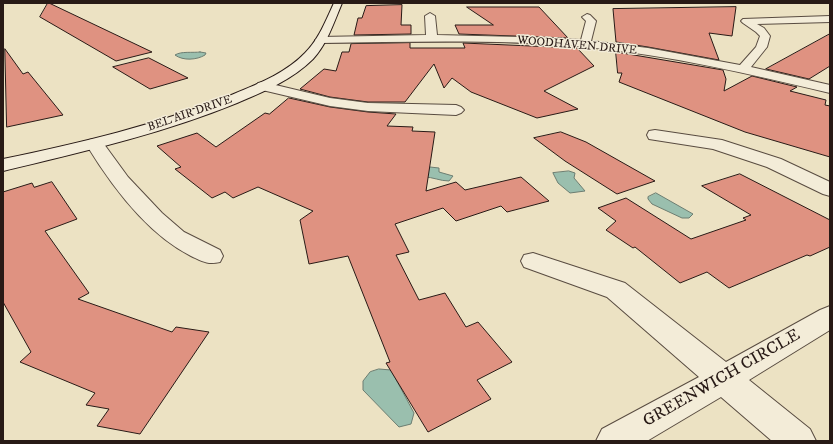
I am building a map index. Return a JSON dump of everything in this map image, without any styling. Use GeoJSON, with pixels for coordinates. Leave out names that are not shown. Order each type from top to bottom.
{"type":"FeatureCollection","features":[{"type":"Feature","properties":{"kind":"street","name":"BEL AIR DRIVE"},"geometry":{"type":"LineString","coordinates":[[3,166],[158,127],[206,111],[263,86],[299,64],[312,52],[320,40],[338,3]]}},
{"type":"Feature","properties":{"kind":"street"},"geometry":{"type":"LineString","coordinates":[[430,16],[432,39]]}},
{"type":"Feature","properties":{"kind":"street"},"geometry":{"type":"LineString","coordinates":[[585,44],[591,21],[587,17]]}},
{"type":"Feature","properties":{"kind":"street"},"geometry":{"type":"LineString","coordinates":[[744,69],[747,63],[757,55],[764,43],[765,36],[760,30],[746,21],[830,19]]}},
{"type":"Feature","properties":{"kind":"street","name":"WOODHAVEN DRIVE"},"geometry":{"type":"LineString","coordinates":[[320,40],[432,39],[585,44],[660,54],[744,69],[830,89]]}},
{"type":"Feature","properties":{"kind":"street"},"geometry":{"type":"LineString","coordinates":[[263,86],[330,102],[368,107],[456,110]]}},
{"type":"Feature","properties":{"kind":"street"},"geometry":{"type":"LineString","coordinates":[[655,135],[716,144],[774,163],[830,190]]}},
{"type":"Feature","properties":{"kind":"street"},"geometry":{"type":"LineString","coordinates":[[95,144],[102,157],[144,208],[177,237],[211,256]]}},
{"type":"Feature","properties":{"kind":"street"},"geometry":{"type":"LineString","coordinates":[[533,261],[616,290],[798,441]]}},
{"type":"Feature","properties":{"kind":"street","name":"GREENWICH CIRCLE"},"geometry":{"type":"LineString","coordinates":[[614,441],[724,380],[830,317]]}},
{"type":"Feature","properties":{"kind":"shaded area"},"geometry":{"type":"Polygon","coordinates":[[[184,53],[206,53],[202,57],[194,59],[182,58],[175,55],[184,53]]]}},
{"type":"Feature","properties":{"kind":"shaded area"},"geometry":{"type":"Polygon","coordinates":[[[430,167],[439,168],[439,172],[453,176],[449,181],[424,177],[421,169],[430,167]]]}},
{"type":"Feature","properties":{"kind":"shaded area"},"geometry":{"type":"Polygon","coordinates":[[[569,171],[575,173],[574,178],[585,191],[570,193],[558,183],[553,173],[569,171]]]}},
{"type":"Feature","properties":{"kind":"shaded area"},"geometry":{"type":"Polygon","coordinates":[[[656,193],[693,214],[689,218],[682,218],[652,204],[648,197],[656,193]]]}},
{"type":"Feature","properties":{"kind":"shaded area"},"geometry":{"type":"Polygon","coordinates":[[[379,369],[391,370],[414,413],[411,424],[399,427],[363,390],[363,381],[370,372],[379,369]]]}},
{"type":"Feature","properties":{"kind":"building"},"geometry":{"type":"Polygon","coordinates":[[[48,3],[152,52],[116,61],[40,17],[48,3]]]}},
{"type":"Feature","properties":{"kind":"building"},"geometry":{"type":"Polygon","coordinates":[[[402,5],[401,25],[411,25],[411,34],[354,35],[358,18],[362,18],[366,6],[402,5]]]}},
{"type":"Feature","properties":{"kind":"building"},"geometry":{"type":"Polygon","coordinates":[[[467,7],[539,7],[568,38],[459,34],[455,25],[493,25],[467,7]]]}},
{"type":"Feature","properties":{"kind":"building"},"geometry":{"type":"Polygon","coordinates":[[[736,7],[732,36],[709,33],[719,60],[616,42],[613,9],[736,7]]]}},
{"type":"Feature","properties":{"kind":"building"},"geometry":{"type":"Polygon","coordinates":[[[830,34],[830,66],[809,79],[766,69],[830,34]]]}},
{"type":"Feature","properties":{"kind":"building"},"geometry":{"type":"Polygon","coordinates":[[[410,43],[410,48],[465,48],[463,43],[577,48],[594,66],[544,91],[578,109],[537,118],[471,92],[452,78],[444,88],[434,64],[405,102],[368,102],[330,97],[300,89],[324,69],[336,71],[342,52],[349,52],[351,44],[410,43]]]}},
{"type":"Feature","properties":{"kind":"building"},"geometry":{"type":"Polygon","coordinates":[[[5,49],[23,74],[28,72],[63,115],[7,127],[5,49]]]}},
{"type":"Feature","properties":{"kind":"building"},"geometry":{"type":"Polygon","coordinates":[[[616,52],[723,70],[726,79],[724,91],[752,76],[797,87],[790,91],[826,100],[825,105],[830,106],[830,157],[745,132],[619,82],[622,73],[618,73],[616,52]]]}},
{"type":"Feature","properties":{"kind":"building"},"geometry":{"type":"Polygon","coordinates":[[[149,58],[188,78],[150,89],[113,67],[149,58]]]}},
{"type":"Feature","properties":{"kind":"building"},"geometry":{"type":"Polygon","coordinates":[[[289,98],[330,107],[396,114],[387,126],[413,127],[412,131],[435,132],[426,191],[456,182],[465,190],[521,177],[549,201],[507,212],[501,206],[456,221],[443,208],[395,224],[409,252],[396,255],[419,300],[445,293],[466,327],[478,322],[512,362],[477,380],[491,399],[428,432],[386,363],[390,362],[348,256],[309,264],[300,220],[313,211],[258,187],[233,198],[225,192],[212,198],[175,169],[181,167],[157,146],[197,133],[216,147],[265,113],[269,114],[289,98]]]}},
{"type":"Feature","properties":{"kind":"building"},"geometry":{"type":"Polygon","coordinates":[[[561,132],[586,142],[655,181],[617,194],[565,161],[534,138],[561,132]]]}},
{"type":"Feature","properties":{"kind":"building"},"geometry":{"type":"Polygon","coordinates":[[[740,174],[830,220],[830,247],[810,256],[807,255],[729,288],[707,272],[680,283],[635,247],[633,248],[606,230],[616,221],[598,208],[626,198],[691,239],[746,220],[743,218],[751,215],[702,186],[740,174]]]}},
{"type":"Feature","properties":{"kind":"building"},"geometry":{"type":"Polygon","coordinates":[[[52,182],[77,219],[45,231],[89,293],[78,299],[172,332],[176,327],[209,332],[140,434],[97,426],[109,409],[86,405],[95,393],[20,362],[31,352],[3,302],[3,192],[32,183],[34,187],[52,182]]]}}]}
